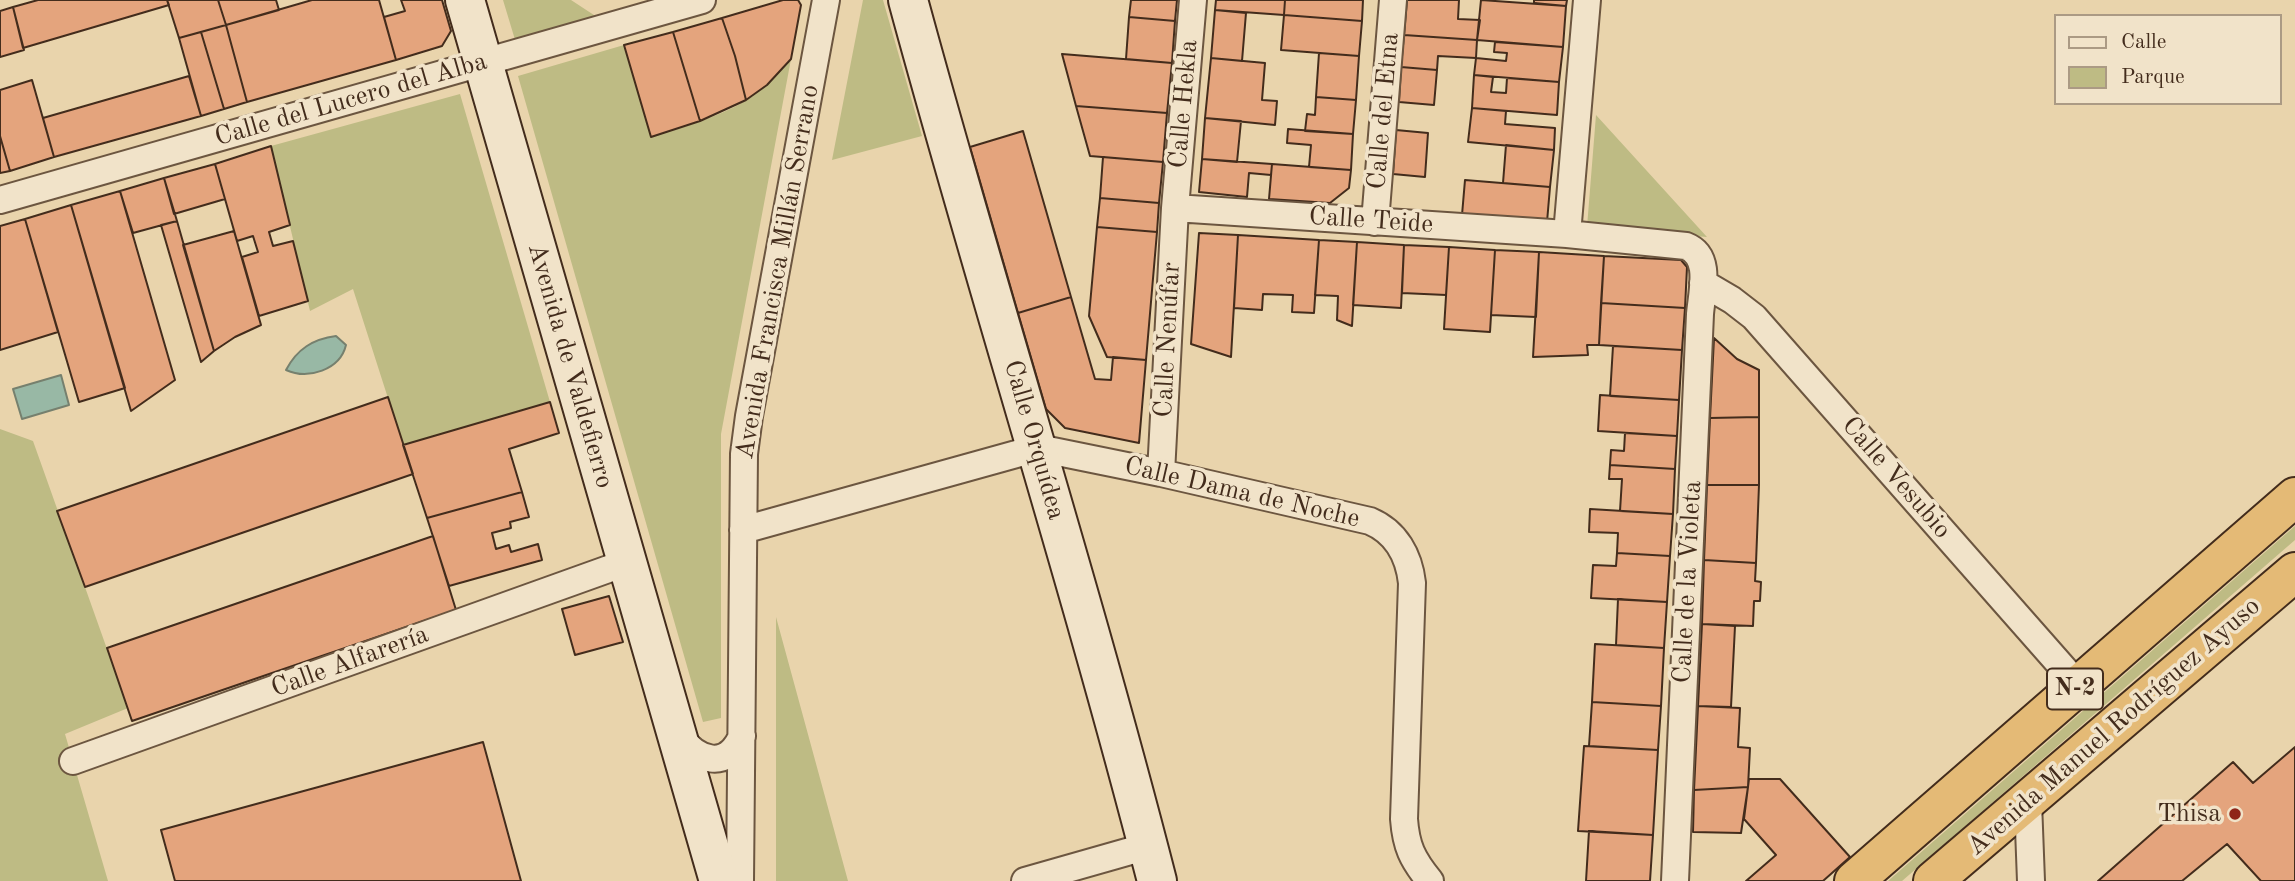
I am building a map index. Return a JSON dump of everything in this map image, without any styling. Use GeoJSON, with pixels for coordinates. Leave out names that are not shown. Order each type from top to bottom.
{"type":"FeatureCollection","features":[{"type":"Feature","properties":{"kind":"highway","name":"Avenida Manuel Rodríguez Ayuso"},"geometry":{"type":"LineString","coordinates":[[1854,881],[2295,497]]}},
{"type":"Feature","properties":{"kind":"highway","name":"Avenida Manuel Rodríguez Ayuso"},"geometry":{"type":"LineString","coordinates":[[1933,881],[2295,572]]}},
{"type":"Feature","properties":{"kind":"street","name":"Avenida de Valdefierro"},"geometry":{"type":"LineString","coordinates":[[465,0],[719,881]]}},
{"type":"Feature","properties":{"kind":"street","name":"Calle del Lucero del Alba"},"geometry":{"type":"LineString","coordinates":[[0,200],[702,0]]}},
{"type":"Feature","properties":{"kind":"street","name":"Avenida Francisca Millán Serrano"},"geometry":{"type":"LineString","coordinates":[[740,881],[744,454],[826,0]]}},
{"type":"Feature","properties":{"kind":"street","name":"Calle Orquídea"},"geometry":{"type":"LineString","coordinates":[[908,0],[948,146],[1038,447],[1152,864]]}},
{"type":"Feature","properties":{"kind":"street","name":"Calle Hekla"},"geometry":{"type":"LineString","coordinates":[[1175,208],[1193,0]]}},
{"type":"Feature","properties":{"kind":"street","name":"Calle del Etna"},"geometry":{"type":"LineString","coordinates":[[1375,222],[1393,0]]}},
{"type":"Feature","properties":{"kind":"street"},"geometry":{"type":"LineString","coordinates":[[1567,234],[1587,0]]}},
{"type":"Feature","properties":{"kind":"street","name":"Calle Teide"},"geometry":{"type":"LineString","coordinates":[[1175,208],[1567,234],[1686,246],[1692,248],[1702,261],[1703,283]]}},
{"type":"Feature","properties":{"kind":"street","name":"Calle Nenúfar"},"geometry":{"type":"LineString","coordinates":[[1161,473],[1175,208]]}},
{"type":"Feature","properties":{"kind":"street","name":"Calle Vesubio"},"geometry":{"type":"LineString","coordinates":[[1703,283],[1754,317],[2079,686]]}},
{"type":"Feature","properties":{"kind":"street","name":"Calle de la Violeta"},"geometry":{"type":"LineString","coordinates":[[1675,881],[1703,283]]}},
{"type":"Feature","properties":{"kind":"street","name":"Calle Dama de Noche"},"geometry":{"type":"LineString","coordinates":[[743,530],[1038,447],[1370,521],[1381,526],[1407,558],[1412,583],[1404,819],[1406,842],[1413,859],[1430,881]]}},
{"type":"Feature","properties":{"kind":"street","name":"Calle Alfarería"},"geometry":{"type":"LineString","coordinates":[[73,761],[628,562]]}},
{"type":"Feature","properties":{"kind":"street","name":"Avenida de Valdefierro"},"geometry":{"type":"LineString","coordinates":[[676,732],[687,747],[705,759],[724,755],[739,744],[742,736]]}},
{"type":"Feature","properties":{"kind":"street"},"geometry":{"type":"LineString","coordinates":[[2028,802],[2031,881]]}},
{"type":"Feature","properties":{"kind":"street"},"geometry":{"type":"LineString","coordinates":[[1025,881],[1152,864]]}},
{"type":"Feature","properties":{"kind":"green space"},"geometry":{"type":"Polygon","coordinates":[[[503,0],[571,0],[600,19],[516,43],[503,0]]]}},
{"type":"Feature","properties":{"kind":"green space"},"geometry":{"type":"Polygon","coordinates":[[[863,0],[883,0],[922,136],[832,160],[863,0]]]}},
{"type":"Feature","properties":{"kind":"green space"},"geometry":{"type":"Polygon","coordinates":[[[624,45],[651,137],[725,112],[747,100],[771,81],[791,59],[721,434],[721,718],[703,722],[518,76],[624,45]]]}},
{"type":"Feature","properties":{"kind":"green space"},"geometry":{"type":"Polygon","coordinates":[[[460,94],[550,402],[403,445],[353,289],[310,311],[271,146],[460,94]]]}},
{"type":"Feature","properties":{"kind":"green space"},"geometry":{"type":"Polygon","coordinates":[[[1596,115],[1707,237],[1587,227],[1596,115]]]}},
{"type":"Feature","properties":{"kind":"green space"},"geometry":{"type":"Polygon","coordinates":[[[0,429],[33,441],[128,708],[65,734],[108,881],[0,881],[0,429]]]}},
{"type":"Feature","properties":{"kind":"green space"},"geometry":{"type":"Polygon","coordinates":[[[2295,526],[2295,540],[1902,881],[1888,881],[2295,526]]]}},
{"type":"Feature","properties":{"kind":"green space"},"geometry":{"type":"Polygon","coordinates":[[[776,617],[848,881],[776,881],[776,617]]]}},
{"type":"Feature","properties":{"kind":"shaded area"},"geometry":{"type":"Polygon","coordinates":[[[336,336],[346,345],[343,354],[330,367],[304,374],[286,370],[306,346],[336,336]]]}},
{"type":"Feature","properties":{"kind":"shaded area"},"geometry":{"type":"Polygon","coordinates":[[[61,375],[69,405],[22,419],[13,389],[61,375]]]}},
{"type":"Feature","properties":{"kind":"building"},"geometry":{"type":"Polygon","coordinates":[[[38,0],[167,0],[169,5],[23,48],[13,7],[38,0]]]}},
{"type":"Feature","properties":{"kind":"building"},"geometry":{"type":"Polygon","coordinates":[[[167,0],[218,0],[226,25],[179,38],[167,0]]]}},
{"type":"Feature","properties":{"kind":"building"},"geometry":{"type":"Polygon","coordinates":[[[218,0],[276,0],[279,10],[226,25],[218,0]]]}},
{"type":"Feature","properties":{"kind":"building"},"geometry":{"type":"Polygon","coordinates":[[[312,0],[379,0],[396,60],[247,102],[226,25],[312,0]]]}},
{"type":"Feature","properties":{"kind":"building"},"geometry":{"type":"Polygon","coordinates":[[[401,0],[442,0],[451,31],[442,46],[396,60],[384,17],[405,11],[401,0]]]}},
{"type":"Feature","properties":{"kind":"building"},"geometry":{"type":"Polygon","coordinates":[[[783,0],[798,0],[801,5],[791,59],[767,85],[746,100],[722,18],[783,0]]]}},
{"type":"Feature","properties":{"kind":"building"},"geometry":{"type":"Polygon","coordinates":[[[1131,0],[1177,0],[1175,21],[1129,17],[1131,0]]]}},
{"type":"Feature","properties":{"kind":"building"},"geometry":{"type":"Polygon","coordinates":[[[1216,0],[1285,0],[1284,15],[1215,10],[1216,0]]]}},
{"type":"Feature","properties":{"kind":"building"},"geometry":{"type":"Polygon","coordinates":[[[1285,0],[1363,0],[1362,21],[1284,15],[1285,0]]]}},
{"type":"Feature","properties":{"kind":"building"},"geometry":{"type":"Polygon","coordinates":[[[1407,0],[1459,0],[1458,19],[1480,20],[1477,40],[1404,35],[1407,0]]]}},
{"type":"Feature","properties":{"kind":"building"},"geometry":{"type":"Polygon","coordinates":[[[1481,0],[1566,6],[1563,47],[1477,40],[1481,0]]]}},
{"type":"Feature","properties":{"kind":"building"},"geometry":{"type":"Polygon","coordinates":[[[1534,0],[1567,0],[1566,6],[1534,3],[1534,0]]]}},
{"type":"Feature","properties":{"kind":"building"},"geometry":{"type":"Polygon","coordinates":[[[13,7],[24,50],[0,57],[0,11],[13,7]]]}},
{"type":"Feature","properties":{"kind":"building"},"geometry":{"type":"Polygon","coordinates":[[[1215,10],[1246,13],[1242,61],[1211,58],[1215,10]]]}},
{"type":"Feature","properties":{"kind":"building"},"geometry":{"type":"Polygon","coordinates":[[[1284,15],[1362,21],[1359,56],[1281,50],[1284,15]]]}},
{"type":"Feature","properties":{"kind":"building"},"geometry":{"type":"Polygon","coordinates":[[[1129,17],[1175,21],[1172,63],[1126,59],[1129,17]]]}},
{"type":"Feature","properties":{"kind":"building"},"geometry":{"type":"Polygon","coordinates":[[[722,18],[746,100],[700,121],[673,32],[722,18]]]}},
{"type":"Feature","properties":{"kind":"building"},"geometry":{"type":"Polygon","coordinates":[[[226,25],[247,102],[224,109],[201,32],[226,25]]]}},
{"type":"Feature","properties":{"kind":"building"},"geometry":{"type":"Polygon","coordinates":[[[201,32],[224,109],[201,116],[179,38],[201,32]]]}},
{"type":"Feature","properties":{"kind":"building"},"geometry":{"type":"Polygon","coordinates":[[[673,32],[700,121],[651,137],[624,45],[673,32]]]}},
{"type":"Feature","properties":{"kind":"building"},"geometry":{"type":"Polygon","coordinates":[[[1404,35],[1477,40],[1476,58],[1438,56],[1437,70],[1401,67],[1404,35]]]}},
{"type":"Feature","properties":{"kind":"building"},"geometry":{"type":"Polygon","coordinates":[[[1495,42],[1563,47],[1559,82],[1474,75],[1476,58],[1506,61],[1507,53],[1494,52],[1495,42]]]}},
{"type":"Feature","properties":{"kind":"building"},"geometry":{"type":"Polygon","coordinates":[[[1319,53],[1359,56],[1356,100],[1316,97],[1319,53]]]}},
{"type":"Feature","properties":{"kind":"building"},"geometry":{"type":"Polygon","coordinates":[[[1062,54],[1172,63],[1167,113],[1076,106],[1062,54]]]}},
{"type":"Feature","properties":{"kind":"building"},"geometry":{"type":"Polygon","coordinates":[[[1211,58],[1265,63],[1262,100],[1277,101],[1275,125],[1205,118],[1211,58]]]}},
{"type":"Feature","properties":{"kind":"building"},"geometry":{"type":"Polygon","coordinates":[[[1401,67],[1437,70],[1434,105],[1399,102],[1401,67]]]}},
{"type":"Feature","properties":{"kind":"building"},"geometry":{"type":"Polygon","coordinates":[[[1474,75],[1493,77],[1491,92],[1506,93],[1507,78],[1559,82],[1557,115],[1472,108],[1474,75]]]}},
{"type":"Feature","properties":{"kind":"building"},"geometry":{"type":"Polygon","coordinates":[[[189,76],[201,116],[54,157],[43,118],[189,76]]]}},
{"type":"Feature","properties":{"kind":"building"},"geometry":{"type":"Polygon","coordinates":[[[32,80],[54,157],[10,171],[0,136],[0,90],[32,80]]]}},
{"type":"Feature","properties":{"kind":"building"},"geometry":{"type":"Polygon","coordinates":[[[1316,97],[1356,100],[1353,134],[1305,131],[1307,114],[1315,115],[1316,97]]]}},
{"type":"Feature","properties":{"kind":"building"},"geometry":{"type":"Polygon","coordinates":[[[1076,106],[1167,113],[1163,162],[1090,156],[1076,106]]]}},
{"type":"Feature","properties":{"kind":"building"},"geometry":{"type":"Polygon","coordinates":[[[1472,108],[1506,111],[1505,124],[1555,128],[1554,150],[1468,142],[1472,108]]]}},
{"type":"Feature","properties":{"kind":"building"},"geometry":{"type":"Polygon","coordinates":[[[1205,118],[1241,121],[1237,162],[1202,159],[1205,118]]]}},
{"type":"Feature","properties":{"kind":"building"},"geometry":{"type":"Polygon","coordinates":[[[1288,129],[1353,134],[1351,170],[1309,167],[1311,145],[1287,143],[1288,129]]]}},
{"type":"Feature","properties":{"kind":"building"},"geometry":{"type":"Polygon","coordinates":[[[1396,130],[1428,133],[1425,177],[1393,174],[1396,130]]]}},
{"type":"Feature","properties":{"kind":"building"},"geometry":{"type":"Polygon","coordinates":[[[1023,131],[1071,297],[1018,313],[970,147],[1023,131]]]}},
{"type":"Feature","properties":{"kind":"building"},"geometry":{"type":"Polygon","coordinates":[[[0,136],[10,171],[0,173],[0,136]]]}},
{"type":"Feature","properties":{"kind":"building"},"geometry":{"type":"Polygon","coordinates":[[[1506,145],[1554,150],[1550,187],[1503,183],[1506,145]]]}},
{"type":"Feature","properties":{"kind":"building"},"geometry":{"type":"Polygon","coordinates":[[[271,146],[290,225],[269,232],[273,246],[293,241],[308,301],[259,316],[242,257],[258,252],[253,236],[237,241],[215,164],[271,146]]]}},
{"type":"Feature","properties":{"kind":"building"},"geometry":{"type":"Polygon","coordinates":[[[1103,157],[1163,162],[1159,203],[1100,198],[1103,157]]]}},
{"type":"Feature","properties":{"kind":"building"},"geometry":{"type":"Polygon","coordinates":[[[1202,159],[1272,164],[1271,175],[1249,173],[1247,197],[1199,192],[1202,159]]]}},
{"type":"Feature","properties":{"kind":"building"},"geometry":{"type":"Polygon","coordinates":[[[215,164],[225,199],[174,214],[164,178],[215,164]]]}},
{"type":"Feature","properties":{"kind":"building"},"geometry":{"type":"Polygon","coordinates":[[[1272,164],[1351,170],[1349,188],[1330,203],[1269,199],[1272,164]]]}},
{"type":"Feature","properties":{"kind":"building"},"geometry":{"type":"Polygon","coordinates":[[[164,178],[177,221],[133,233],[120,191],[164,178]]]}},
{"type":"Feature","properties":{"kind":"building"},"geometry":{"type":"Polygon","coordinates":[[[1465,180],[1550,187],[1547,222],[1462,215],[1465,180]]]}},
{"type":"Feature","properties":{"kind":"building"},"geometry":{"type":"Polygon","coordinates":[[[120,191],[175,380],[131,411],[71,205],[120,191]]]}},
{"type":"Feature","properties":{"kind":"building"},"geometry":{"type":"Polygon","coordinates":[[[1100,198],[1159,203],[1157,232],[1097,227],[1100,198]]]}},
{"type":"Feature","properties":{"kind":"building"},"geometry":{"type":"Polygon","coordinates":[[[71,205],[125,388],[79,402],[25,219],[71,205]]]}},
{"type":"Feature","properties":{"kind":"building"},"geometry":{"type":"Polygon","coordinates":[[[25,219],[58,332],[0,350],[0,226],[25,219]]]}},
{"type":"Feature","properties":{"kind":"building"},"geometry":{"type":"Polygon","coordinates":[[[177,221],[214,351],[201,362],[161,225],[177,221]]]}},
{"type":"Feature","properties":{"kind":"building"},"geometry":{"type":"Polygon","coordinates":[[[1097,227],[1157,232],[1146,360],[1107,357],[1089,316],[1097,227]]]}},
{"type":"Feature","properties":{"kind":"building"},"geometry":{"type":"Polygon","coordinates":[[[234,231],[261,325],[214,351],[183,245],[234,231]]]}},
{"type":"Feature","properties":{"kind":"building"},"geometry":{"type":"Polygon","coordinates":[[[1199,233],[1238,235],[1231,357],[1191,344],[1199,233]]]}},
{"type":"Feature","properties":{"kind":"building"},"geometry":{"type":"Polygon","coordinates":[[[1238,235],[1319,240],[1314,313],[1292,312],[1293,295],[1263,294],[1262,310],[1234,308],[1238,235]]]}},
{"type":"Feature","properties":{"kind":"building"},"geometry":{"type":"Polygon","coordinates":[[[1319,240],[1357,242],[1352,326],[1337,320],[1338,296],[1315,295],[1319,240]]]}},
{"type":"Feature","properties":{"kind":"building"},"geometry":{"type":"Polygon","coordinates":[[[1357,242],[1404,245],[1401,308],[1353,305],[1357,242]]]}},
{"type":"Feature","properties":{"kind":"building"},"geometry":{"type":"Polygon","coordinates":[[[1404,245],[1449,247],[1446,295],[1402,293],[1404,245]]]}},
{"type":"Feature","properties":{"kind":"building"},"geometry":{"type":"Polygon","coordinates":[[[1449,247],[1495,250],[1490,332],[1444,329],[1449,247]]]}},
{"type":"Feature","properties":{"kind":"building"},"geometry":{"type":"Polygon","coordinates":[[[1495,250],[1539,252],[1536,317],[1491,315],[1495,250]]]}},
{"type":"Feature","properties":{"kind":"building"},"geometry":{"type":"Polygon","coordinates":[[[1539,252],[1604,256],[1599,345],[1587,345],[1588,355],[1533,357],[1539,252]]]}},
{"type":"Feature","properties":{"kind":"building"},"geometry":{"type":"Polygon","coordinates":[[[1604,256],[1681,260],[1687,267],[1685,308],[1601,303],[1604,256]]]}},
{"type":"Feature","properties":{"kind":"building"},"geometry":{"type":"Polygon","coordinates":[[[1071,297],[1095,379],[1111,380],[1113,357],[1146,360],[1139,443],[1065,428],[1046,409],[1018,313],[1071,297]]]}},
{"type":"Feature","properties":{"kind":"building"},"geometry":{"type":"Polygon","coordinates":[[[1601,303],[1685,308],[1682,350],[1599,345],[1601,303]]]}},
{"type":"Feature","properties":{"kind":"building"},"geometry":{"type":"Polygon","coordinates":[[[1714,338],[1737,359],[1759,370],[1759,417],[1710,418],[1714,338]]]}},
{"type":"Feature","properties":{"kind":"building"},"geometry":{"type":"Polygon","coordinates":[[[1613,346],[1682,350],[1679,400],[1610,396],[1613,346]]]}},
{"type":"Feature","properties":{"kind":"building"},"geometry":{"type":"Polygon","coordinates":[[[1600,395],[1679,400],[1677,436],[1598,431],[1600,395]]]}},
{"type":"Feature","properties":{"kind":"building"},"geometry":{"type":"Polygon","coordinates":[[[388,397],[413,474],[85,587],[57,511],[388,397]]]}},
{"type":"Feature","properties":{"kind":"building"},"geometry":{"type":"Polygon","coordinates":[[[550,402],[559,433],[509,449],[522,492],[427,518],[403,445],[550,402]]]}},
{"type":"Feature","properties":{"kind":"building"},"geometry":{"type":"Polygon","coordinates":[[[1759,417],[1759,485],[1707,485],[1710,418],[1759,417]]]}},
{"type":"Feature","properties":{"kind":"building"},"geometry":{"type":"Polygon","coordinates":[[[1625,433],[1677,436],[1675,469],[1610,465],[1611,450],[1624,451],[1625,433]]]}},
{"type":"Feature","properties":{"kind":"building"},"geometry":{"type":"Polygon","coordinates":[[[1610,465],[1675,469],[1673,514],[1620,511],[1622,479],[1609,479],[1610,465]]]}},
{"type":"Feature","properties":{"kind":"building"},"geometry":{"type":"Polygon","coordinates":[[[1707,485],[1759,485],[1756,563],[1704,560],[1707,485]]]}},
{"type":"Feature","properties":{"kind":"building"},"geometry":{"type":"Polygon","coordinates":[[[522,492],[529,517],[510,522],[511,528],[492,533],[496,549],[509,545],[511,552],[538,544],[542,560],[449,586],[427,518],[522,492]]]}},
{"type":"Feature","properties":{"kind":"building"},"geometry":{"type":"Polygon","coordinates":[[[1590,509],[1673,514],[1670,556],[1617,553],[1618,533],[1589,532],[1590,509]]]}},
{"type":"Feature","properties":{"kind":"building"},"geometry":{"type":"Polygon","coordinates":[[[433,536],[456,610],[132,721],[107,648],[433,536]]]}},
{"type":"Feature","properties":{"kind":"building"},"geometry":{"type":"Polygon","coordinates":[[[1617,553],[1670,556],[1667,602],[1591,598],[1593,565],[1616,566],[1617,553]]]}},
{"type":"Feature","properties":{"kind":"building"},"geometry":{"type":"Polygon","coordinates":[[[1704,560],[1756,563],[1755,581],[1761,582],[1760,601],[1754,601],[1753,626],[1702,624],[1704,560]]]}},
{"type":"Feature","properties":{"kind":"building"},"geometry":{"type":"Polygon","coordinates":[[[609,596],[623,642],[575,655],[562,609],[609,596]]]}},
{"type":"Feature","properties":{"kind":"building"},"geometry":{"type":"Polygon","coordinates":[[[1618,599],[1667,602],[1664,648],[1616,645],[1618,599]]]}},
{"type":"Feature","properties":{"kind":"building"},"geometry":{"type":"Polygon","coordinates":[[[1702,624],[1735,626],[1731,707],[1698,706],[1702,624]]]}},
{"type":"Feature","properties":{"kind":"building"},"geometry":{"type":"Polygon","coordinates":[[[1595,644],[1664,648],[1661,706],[1592,702],[1595,644]]]}},
{"type":"Feature","properties":{"kind":"building"},"geometry":{"type":"Polygon","coordinates":[[[1592,702],[1661,706],[1658,750],[1589,746],[1592,702]]]}},
{"type":"Feature","properties":{"kind":"building"},"geometry":{"type":"Polygon","coordinates":[[[1698,706],[1740,708],[1738,747],[1750,748],[1748,787],[1694,790],[1698,706]]]}},
{"type":"Feature","properties":{"kind":"building"},"geometry":{"type":"Polygon","coordinates":[[[483,742],[521,881],[175,881],[161,830],[483,742]]]}},
{"type":"Feature","properties":{"kind":"building"},"geometry":{"type":"Polygon","coordinates":[[[1584,746],[1658,750],[1653,835],[1578,831],[1584,746]]]}},
{"type":"Feature","properties":{"kind":"building","name":"Thisa"},"geometry":{"type":"Polygon","coordinates":[[[2295,747],[2295,881],[2261,881],[2227,844],[2182,881],[2098,881],[2233,762],[2253,783],[2295,747]]]}},
{"type":"Feature","properties":{"kind":"building"},"geometry":{"type":"Polygon","coordinates":[[[1749,779],[1780,779],[1850,857],[1823,881],[1746,881],[1776,855],[1744,819],[1749,779]]]}},
{"type":"Feature","properties":{"kind":"building"},"geometry":{"type":"Polygon","coordinates":[[[1748,787],[1741,833],[1693,832],[1694,790],[1748,787]]]}},
{"type":"Feature","properties":{"kind":"building"},"geometry":{"type":"Polygon","coordinates":[[[1589,831],[1653,835],[1650,881],[1586,881],[1589,831]]]}},
{"type":"Feature","properties":{"kind":"place","name":"Thisa"},"geometry":{"type":"Point","coordinates":[2235,814]}}]}
